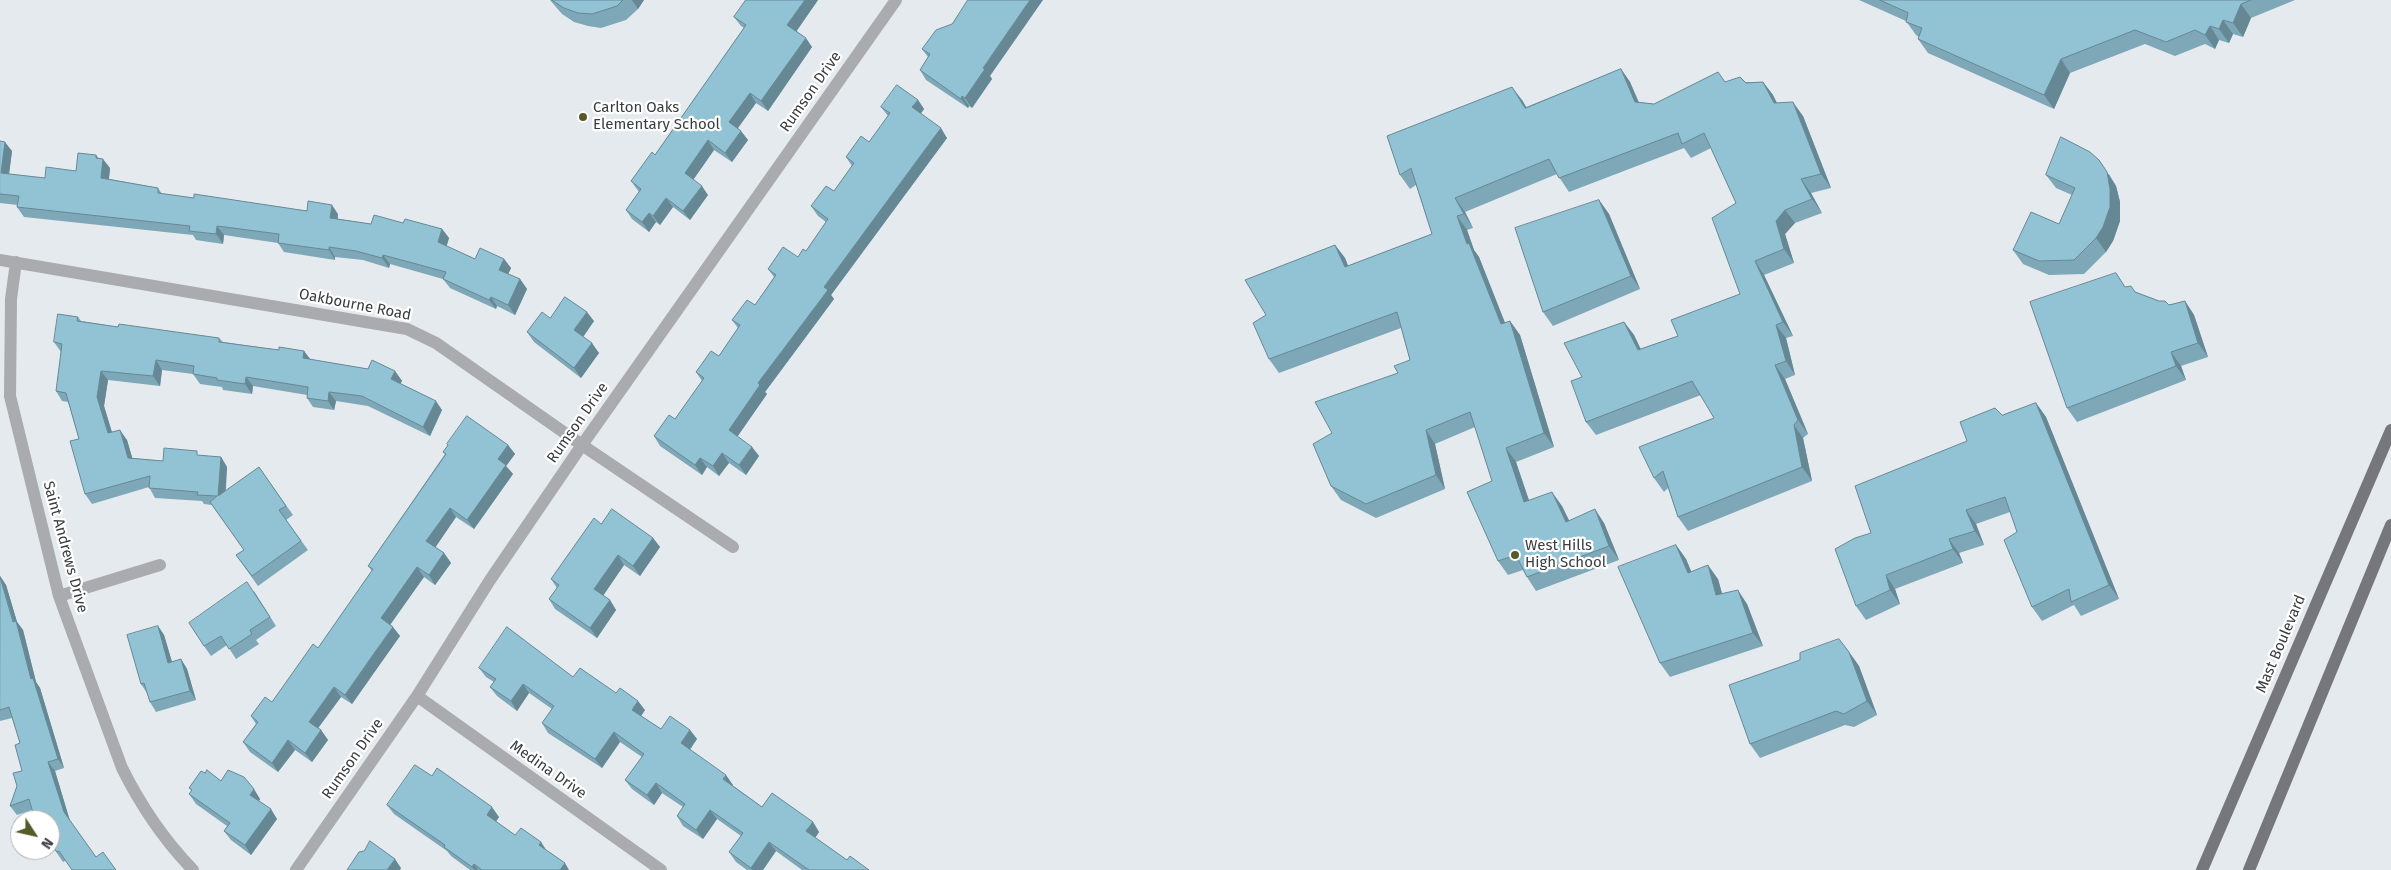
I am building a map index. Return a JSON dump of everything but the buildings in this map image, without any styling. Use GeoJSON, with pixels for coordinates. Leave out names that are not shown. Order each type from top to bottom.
{"type":"FeatureCollection","features":[{"type":"Feature","properties":{"kind":"main road","name":"Mast Boulevard"},"geometry":{"type":"LineString","coordinates":[[2202,870],[2391,430]]}},
{"type":"Feature","properties":{"kind":"main road"},"geometry":{"type":"LineString","coordinates":[[2249,870],[2391,525]]}},
{"type":"Feature","properties":{"kind":"street","name":"Rumson Drive"},"geometry":{"type":"LineString","coordinates":[[296,870],[417,696],[490,580],[582,445],[896,0]]}},
{"type":"Feature","properties":{"kind":"street","name":"Oakbourne Road"},"geometry":{"type":"LineString","coordinates":[[0,260],[407,329],[436,343],[733,547]]}},
{"type":"Feature","properties":{"kind":"street","name":"Saint Andrews Drive"},"geometry":{"type":"LineString","coordinates":[[16,262],[11,299],[10,396],[59,596],[129,782],[156,828],[193,870]]}},
{"type":"Feature","properties":{"kind":"street"},"geometry":{"type":"LineString","coordinates":[[59,596],[160,565]]}},
{"type":"Feature","properties":{"kind":"street","name":"Medina Drive"},"geometry":{"type":"LineString","coordinates":[[417,696],[661,870]]}},
{"type":"Feature","properties":{"kind":"place","name":"Carlton Oaks Elementary School"},"geometry":{"type":"Point","coordinates":[583,117]}},
{"type":"Feature","properties":{"kind":"place","name":"West Hills High School"},"geometry":{"type":"Point","coordinates":[1515,555]}}]}
